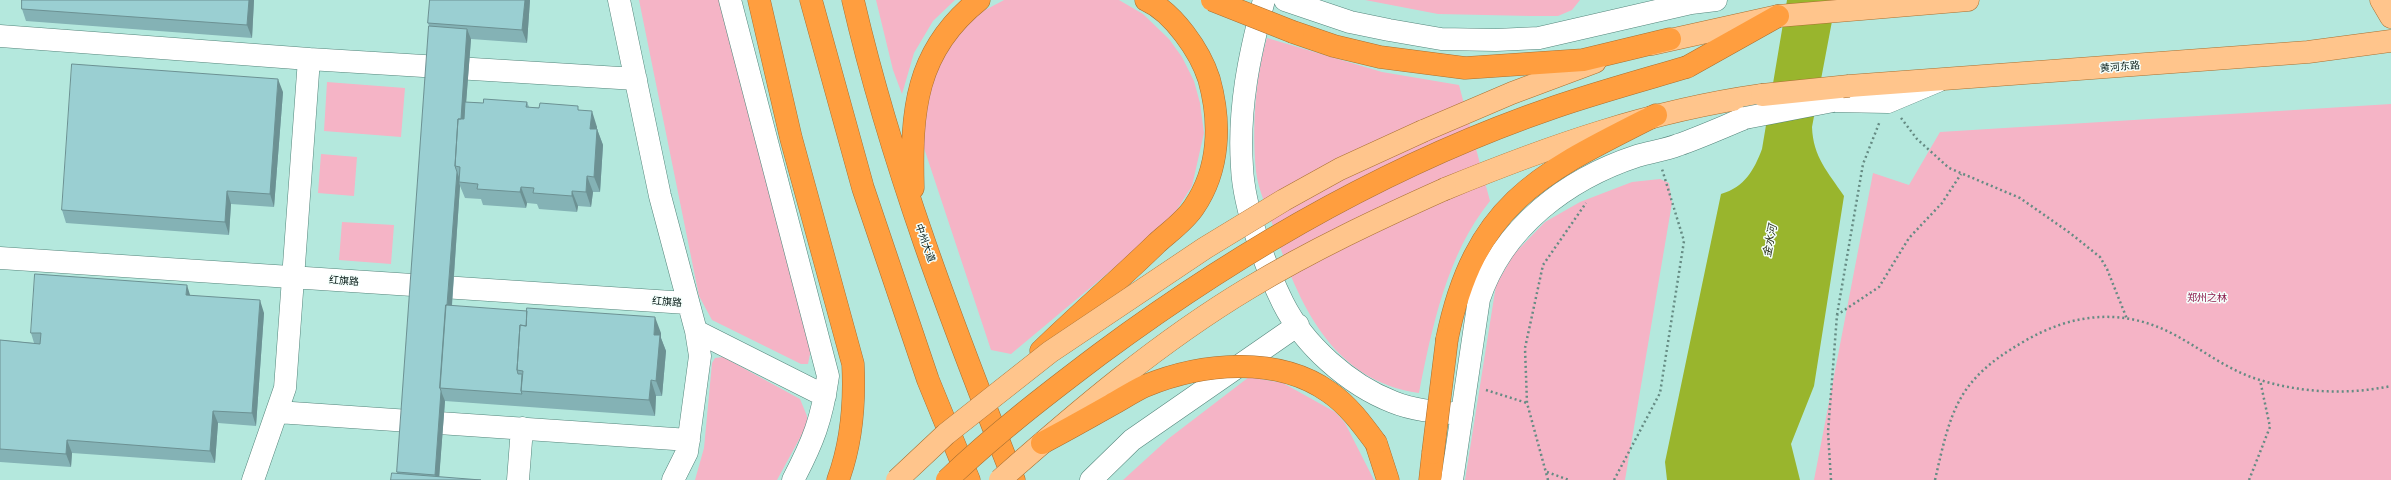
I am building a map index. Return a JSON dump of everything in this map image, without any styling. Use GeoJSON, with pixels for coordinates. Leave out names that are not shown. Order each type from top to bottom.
{"type":"FeatureCollection","features":[{"type":"Feature","properties":{"kind":"highway"},"geometry":{"type":"LineString","coordinates":[[759,0],[791,138],[845,330],[853,364],[855,401],[848,444],[838,480]]}},
{"type":"Feature","properties":{"kind":"highway"},"geometry":{"type":"LineString","coordinates":[[811,0],[866,196],[928,380],[969,480]]}},
{"type":"Feature","properties":{"kind":"highway","name":"中州大道"},"geometry":{"type":"LineString","coordinates":[[853,0],[901,176],[971,371],[1014,480]]}},
{"type":"Feature","properties":{"kind":"highway"},"geometry":{"type":"LineString","coordinates":[[913,209],[912,162],[916,108],[927,63],[949,27],[979,0]]}},
{"type":"Feature","properties":{"kind":"highway"},"geometry":{"type":"LineString","coordinates":[[992,398],[1194,208],[1212,166],[1218,126],[1214,97],[1204,64],[1190,39],[1155,4],[1146,0]]}},
{"type":"Feature","properties":{"kind":"highway"},"geometry":{"type":"LineString","coordinates":[[1212,0],[1293,32],[1334,46],[1380,57],[1465,68],[1583,60],[1670,39]]}},
{"type":"Feature","properties":{"kind":"highway"},"geometry":{"type":"LineString","coordinates":[[947,480],[1044,396],[1154,314],[1275,235],[1384,178],[1463,144],[1554,107],[1687,67],[1778,16]]}},
{"type":"Feature","properties":{"kind":"highway"},"geometry":{"type":"LineString","coordinates":[[1430,480],[1447,339],[1453,309],[1474,253],[1489,229],[1519,195],[1571,158],[1656,115]]}},
{"type":"Feature","properties":{"kind":"highway"},"geometry":{"type":"LineString","coordinates":[[1042,443],[1145,386],[1187,373],[1223,367],[1271,368],[1306,378],[1329,392],[1357,417],[1376,443],[1388,480]]}},
{"type":"Feature","properties":{"kind":"main road"},"geometry":{"type":"LineString","coordinates":[[897,480],[946,434],[1050,352],[1205,248],[1284,200],[1340,169],[1423,131],[1512,93],[1602,59],[1670,39],[1778,16],[1968,0]]}},
{"type":"Feature","properties":{"kind":"main road"},"geometry":{"type":"LineString","coordinates":[[2381,0],[2391,17]]}},
{"type":"Feature","properties":{"kind":"main road","name":"黄河东路"},"geometry":{"type":"LineString","coordinates":[[1000,480],[1042,443],[1142,362],[1190,326],[1248,289],[1346,234],[1445,189],[1550,147],[1656,115],[1716,101],[1762,95],[1849,86],[2308,52],[2391,41]]}},
{"type":"Feature","properties":{"kind":"street"},"geometry":{"type":"LineString","coordinates":[[619,0],[660,196],[687,303],[696,332],[700,356],[687,452],[673,480]]}},
{"type":"Feature","properties":{"kind":"street"},"geometry":{"type":"LineString","coordinates":[[730,0],[828,376],[822,415],[807,454],[793,480]]}},
{"type":"Feature","properties":{"kind":"street"},"geometry":{"type":"LineString","coordinates":[[1264,0],[1244,86],[1242,168],[1244,190],[1253,225],[1268,270],[1283,304],[1318,351],[1345,374],[1376,394],[1416,410],[1462,414]]}},
{"type":"Feature","properties":{"kind":"street"},"geometry":{"type":"LineString","coordinates":[[1285,0],[1350,22],[1389,30],[1441,39],[1496,40],[1539,38],[1691,3],[1716,0]]}},
{"type":"Feature","properties":{"kind":"street"},"geometry":{"type":"LineString","coordinates":[[0,36],[309,59],[636,79]]}},
{"type":"Feature","properties":{"kind":"street"},"geometry":{"type":"LineString","coordinates":[[253,480],[278,412],[285,388],[291,277],[309,59]]}},
{"type":"Feature","properties":{"kind":"street"},"geometry":{"type":"LineString","coordinates":[[1452,480],[1479,299],[1484,284],[1509,240],[1538,210],[1591,175],[1636,156],[1677,145],[1745,118],[1833,101],[1888,102],[1941,80]]}},
{"type":"Feature","properties":{"kind":"street","name":"红旗路"},"geometry":{"type":"LineString","coordinates":[[0,258],[687,303]]}},
{"type":"Feature","properties":{"kind":"street"},"geometry":{"type":"LineString","coordinates":[[1090,480],[1132,440],[1298,325]]}},
{"type":"Feature","properties":{"kind":"street"},"geometry":{"type":"LineString","coordinates":[[696,332],[825,396]]}},
{"type":"Feature","properties":{"kind":"street"},"geometry":{"type":"LineString","coordinates":[[278,412],[689,440]]}},
{"type":"Feature","properties":{"kind":"street"},"geometry":{"type":"LineString","coordinates":[[518,480],[522,428]]}},
{"type":"Feature","properties":{"kind":"path"},"geometry":{"type":"LineString","coordinates":[[1831,480],[1828,432],[1836,315],[1863,164],[1888,102],[1917,139],[1949,168],[2020,198],[2085,244],[2100,257],[2107,269],[2127,319]]}},
{"type":"Feature","properties":{"kind":"path"},"geometry":{"type":"LineString","coordinates":[[1614,480],[1660,393],[1684,241],[1662,167]]}},
{"type":"Feature","properties":{"kind":"path"},"geometry":{"type":"LineString","coordinates":[[1836,315],[1879,287],[1902,247],[1942,204],[1961,174]]}},
{"type":"Feature","properties":{"kind":"path"},"geometry":{"type":"LineString","coordinates":[[1548,480],[1527,403],[1525,348],[1543,265],[1589,199],[1591,175]]}},
{"type":"Feature","properties":{"kind":"path"},"geometry":{"type":"LineString","coordinates":[[1935,480],[1947,429],[1960,399],[1974,377],[1998,356],[2044,330],[2069,321],[2092,316],[2127,319],[2173,334],[2232,369],[2260,380],[2329,392],[2363,391],[2391,386]]}},
{"type":"Feature","properties":{"kind":"path"},"geometry":{"type":"LineString","coordinates":[[2249,480],[2270,427],[2260,380]]}},
{"type":"Feature","properties":{"kind":"path"},"geometry":{"type":"LineString","coordinates":[[1466,384],[1527,403]]}},
{"type":"Feature","properties":{"kind":"path"},"geometry":{"type":"LineString","coordinates":[[1547,472],[1568,480]]}},
{"type":"Feature","properties":{"kind":"green space"},"geometry":{"type":"Polygon","coordinates":[[[639,0],[723,0],[811,349],[808,364],[801,364],[712,320],[699,296],[639,0]]]}},
{"type":"Feature","properties":{"kind":"green space"},"geometry":{"type":"Polygon","coordinates":[[[876,0],[955,0],[933,21],[914,53],[902,94],[893,70],[876,0]]]}},
{"type":"Feature","properties":{"kind":"green space"},"geometry":{"type":"Polygon","coordinates":[[[1004,0],[1119,0],[1143,14],[1169,39],[1182,57],[1194,81],[1200,103],[1204,133],[1192,186],[1169,222],[1011,354],[991,350],[924,148],[926,111],[935,75],[942,57],[963,27],[980,13],[1004,0]]]}},
{"type":"Feature","properties":{"kind":"green space"},"geometry":{"type":"Polygon","coordinates":[[[1365,0],[1580,0],[1572,10],[1558,16],[1531,16],[1438,14],[1365,0]]]}},
{"type":"Feature","properties":{"kind":"green space"},"geometry":{"type":"Polygon","coordinates":[[[1267,38],[1382,72],[1459,85],[1490,201],[1475,222],[1463,244],[1443,292],[1419,393],[1389,386],[1363,373],[1341,355],[1323,334],[1307,310],[1295,284],[1261,193],[1256,171],[1254,138],[1257,87],[1267,38]]]}},
{"type":"Feature","properties":{"kind":"green space"},"geometry":{"type":"Polygon","coordinates":[[[327,82],[405,88],[401,137],[324,131],[327,82]]]}},
{"type":"Feature","properties":{"kind":"green space","name":"郑州之林"},"geometry":{"type":"Polygon","coordinates":[[[2391,104],[2391,480],[1814,480],[1873,173],[1909,185],[1940,132],[2391,104]]]}},
{"type":"Feature","properties":{"kind":"green space"},"geometry":{"type":"Polygon","coordinates":[[[321,154],[357,157],[354,196],[318,193],[321,154]]]}},
{"type":"Feature","properties":{"kind":"green space"},"geometry":{"type":"Polygon","coordinates":[[[1660,179],[1669,183],[1672,203],[1625,480],[1465,480],[1496,285],[1514,254],[1545,222],[1580,202],[1632,182],[1660,179]]]}},
{"type":"Feature","properties":{"kind":"green space"},"geometry":{"type":"Polygon","coordinates":[[[342,222],[394,225],[391,264],[339,260],[342,222]]]}},
{"type":"Feature","properties":{"kind":"green space"},"geometry":{"type":"Polygon","coordinates":[[[723,357],[800,399],[807,416],[807,425],[777,480],[695,480],[704,448],[712,363],[715,358],[723,357]]]}},
{"type":"Feature","properties":{"kind":"green space"},"geometry":{"type":"Polygon","coordinates":[[[1249,377],[1283,383],[1335,412],[1345,423],[1374,480],[1123,480],[1168,439],[1249,377]]]}},
{"type":"Feature","properties":{"kind":"water","name":"金水河"},"geometry":{"type":"Polygon","coordinates":[[[1787,0],[1836,0],[1812,127],[1813,138],[1818,156],[1844,196],[1814,386],[1791,444],[1800,480],[1667,480],[1665,462],[1721,194],[1736,187],[1748,177],[1756,164],[1762,149],[1787,0]]]}},
{"type":"Feature","properties":{"kind":"building"},"geometry":{"type":"Polygon","coordinates":[[[22,0],[249,0],[247,25],[22,9],[22,0]]]}},
{"type":"Feature","properties":{"kind":"building"},"geometry":{"type":"Polygon","coordinates":[[[430,0],[525,0],[522,30],[428,23],[430,0]]]}},
{"type":"Feature","properties":{"kind":"building"},"geometry":{"type":"Polygon","coordinates":[[[429,26],[467,29],[461,119],[458,119],[455,166],[457,172],[446,305],[435,475],[397,472],[429,26]]]}},
{"type":"Feature","properties":{"kind":"building"},"geometry":{"type":"Polygon","coordinates":[[[72,64],[278,79],[270,194],[227,191],[225,222],[62,210],[72,64]]]}},
{"type":"Feature","properties":{"kind":"building"},"geometry":{"type":"Polygon","coordinates":[[[484,99],[527,102],[526,107],[539,108],[540,103],[578,106],[578,110],[592,111],[590,129],[597,129],[594,177],[587,176],[586,192],[572,191],[572,196],[533,193],[534,188],[521,187],[520,192],[477,189],[478,184],[459,182],[460,167],[455,166],[458,119],[464,119],[465,102],[483,103],[484,99]]]}},
{"type":"Feature","properties":{"kind":"building"},"geometry":{"type":"Polygon","coordinates":[[[35,274],[187,285],[186,295],[260,300],[252,413],[213,411],[210,451],[67,440],[66,454],[0,449],[0,340],[40,344],[41,333],[31,333],[35,274]]]}},
{"type":"Feature","properties":{"kind":"building"},"geometry":{"type":"Polygon","coordinates":[[[446,305],[527,311],[526,326],[520,325],[517,370],[518,374],[522,374],[522,394],[440,388],[446,305]]]}},
{"type":"Feature","properties":{"kind":"building"},"geometry":{"type":"Polygon","coordinates":[[[527,308],[655,317],[654,335],[660,335],[656,381],[651,380],[649,400],[521,391],[523,371],[517,370],[520,325],[526,326],[527,308]]]}},
{"type":"Feature","properties":{"kind":"building"},"geometry":{"type":"Polygon","coordinates":[[[392,473],[481,480],[391,480],[392,473]]]}}]}
